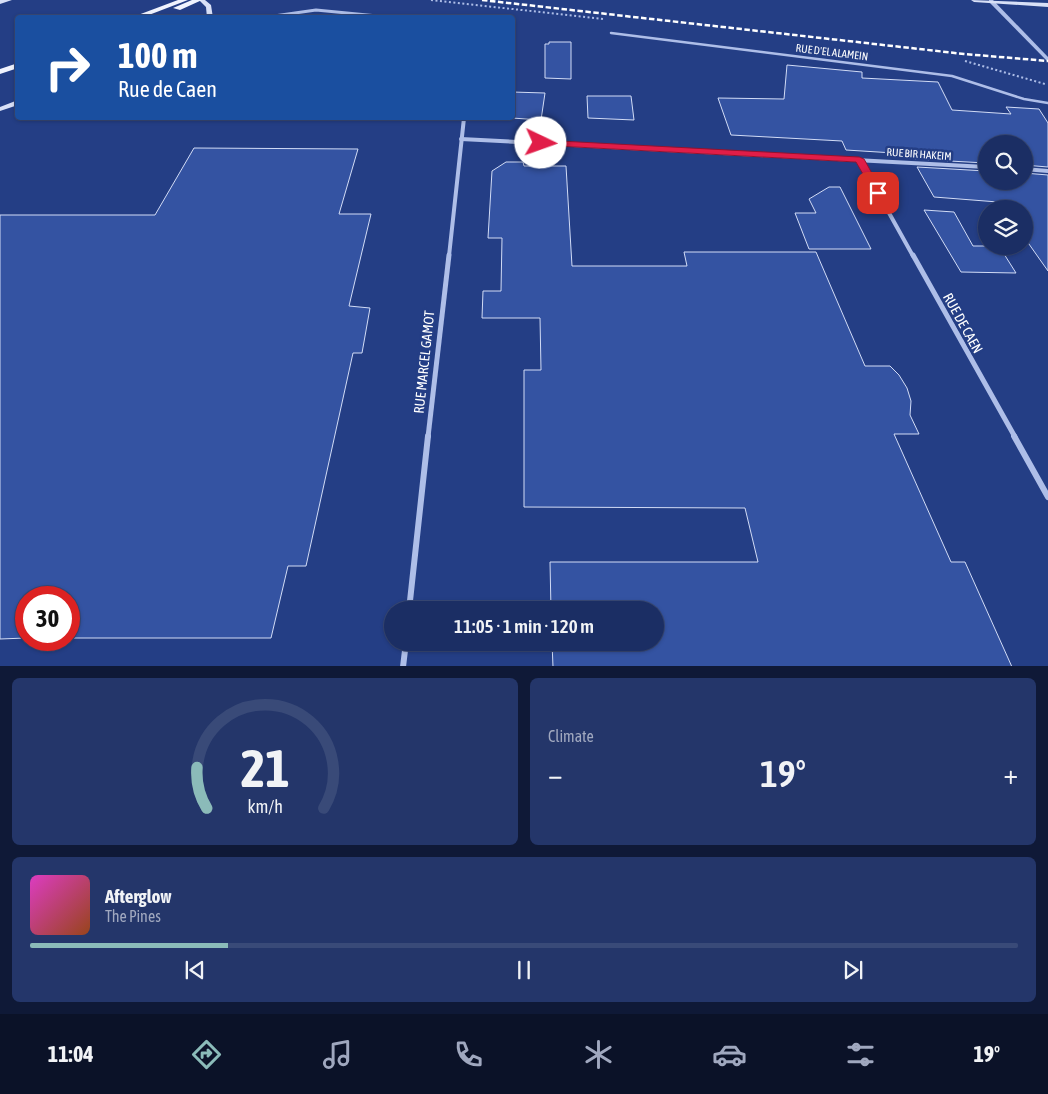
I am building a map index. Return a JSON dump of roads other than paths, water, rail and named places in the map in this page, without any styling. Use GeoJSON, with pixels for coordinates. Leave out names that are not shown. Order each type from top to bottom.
{"type":"FeatureCollection","features":[{"type":"Feature","properties":{"kind":"main road"},"geometry":{"type":"LineString","coordinates":[[0,2],[9,0]]}},
{"type":"Feature","properties":{"kind":"main road"},"geometry":{"type":"LineString","coordinates":[[154,15],[185,0]]}},
{"type":"Feature","properties":{"kind":"main road"},"geometry":{"type":"LineString","coordinates":[[146,15],[200,0],[210,6],[210,15]]}},
{"type":"Feature","properties":{"kind":"main road"},"geometry":{"type":"LineString","coordinates":[[974,0],[1048,4]]}},
{"type":"Feature","properties":{"kind":"main road"},"geometry":{"type":"LineString","coordinates":[[0,65],[15,59]]}},
{"type":"Feature","properties":{"kind":"main road"},"geometry":{"type":"LineString","coordinates":[[0,72],[15,66]]}},
{"type":"Feature","properties":{"kind":"main road"},"geometry":{"type":"LineString","coordinates":[[0,109],[15,103]]}},
{"type":"Feature","properties":{"kind":"street"},"geometry":{"type":"LineString","coordinates":[[991,1],[1048,60]]}},
{"type":"Feature","properties":{"kind":"street"},"geometry":{"type":"LineString","coordinates":[[281,15],[316,10],[367,15]]}},
{"type":"Feature","properties":{"kind":"street","name":"RUE MARCEL GAMOT"},"geometry":{"type":"LineString","coordinates":[[410,601],[464,120]]}},
{"type":"Feature","properties":{"kind":"street","name":"RUE BIR HAKEIM"},"geometry":{"type":"LineString","coordinates":[[461,138],[978,166]]}},
{"type":"Feature","properties":{"kind":"street","name":"RUE DE CAEN"},"geometry":{"type":"LineString","coordinates":[[859,159],[1048,497]]}},
{"type":"Feature","properties":{"kind":"street"},"geometry":{"type":"LineString","coordinates":[[1033,170],[1048,171]]}},
{"type":"Feature","properties":{"kind":"street"},"geometry":{"type":"LineString","coordinates":[[403,666],[405,651]]}},
{"type":"Feature","properties":{"kind":"lane","name":"RUE D'EL ALAMEIN"},"geometry":{"type":"LineString","coordinates":[[611,33],[952,76],[1048,103]]}},
{"type":"Feature","properties":{"kind":"railway"},"geometry":{"type":"LineString","coordinates":[[482,0],[964,54],[1048,61]]}}]}
